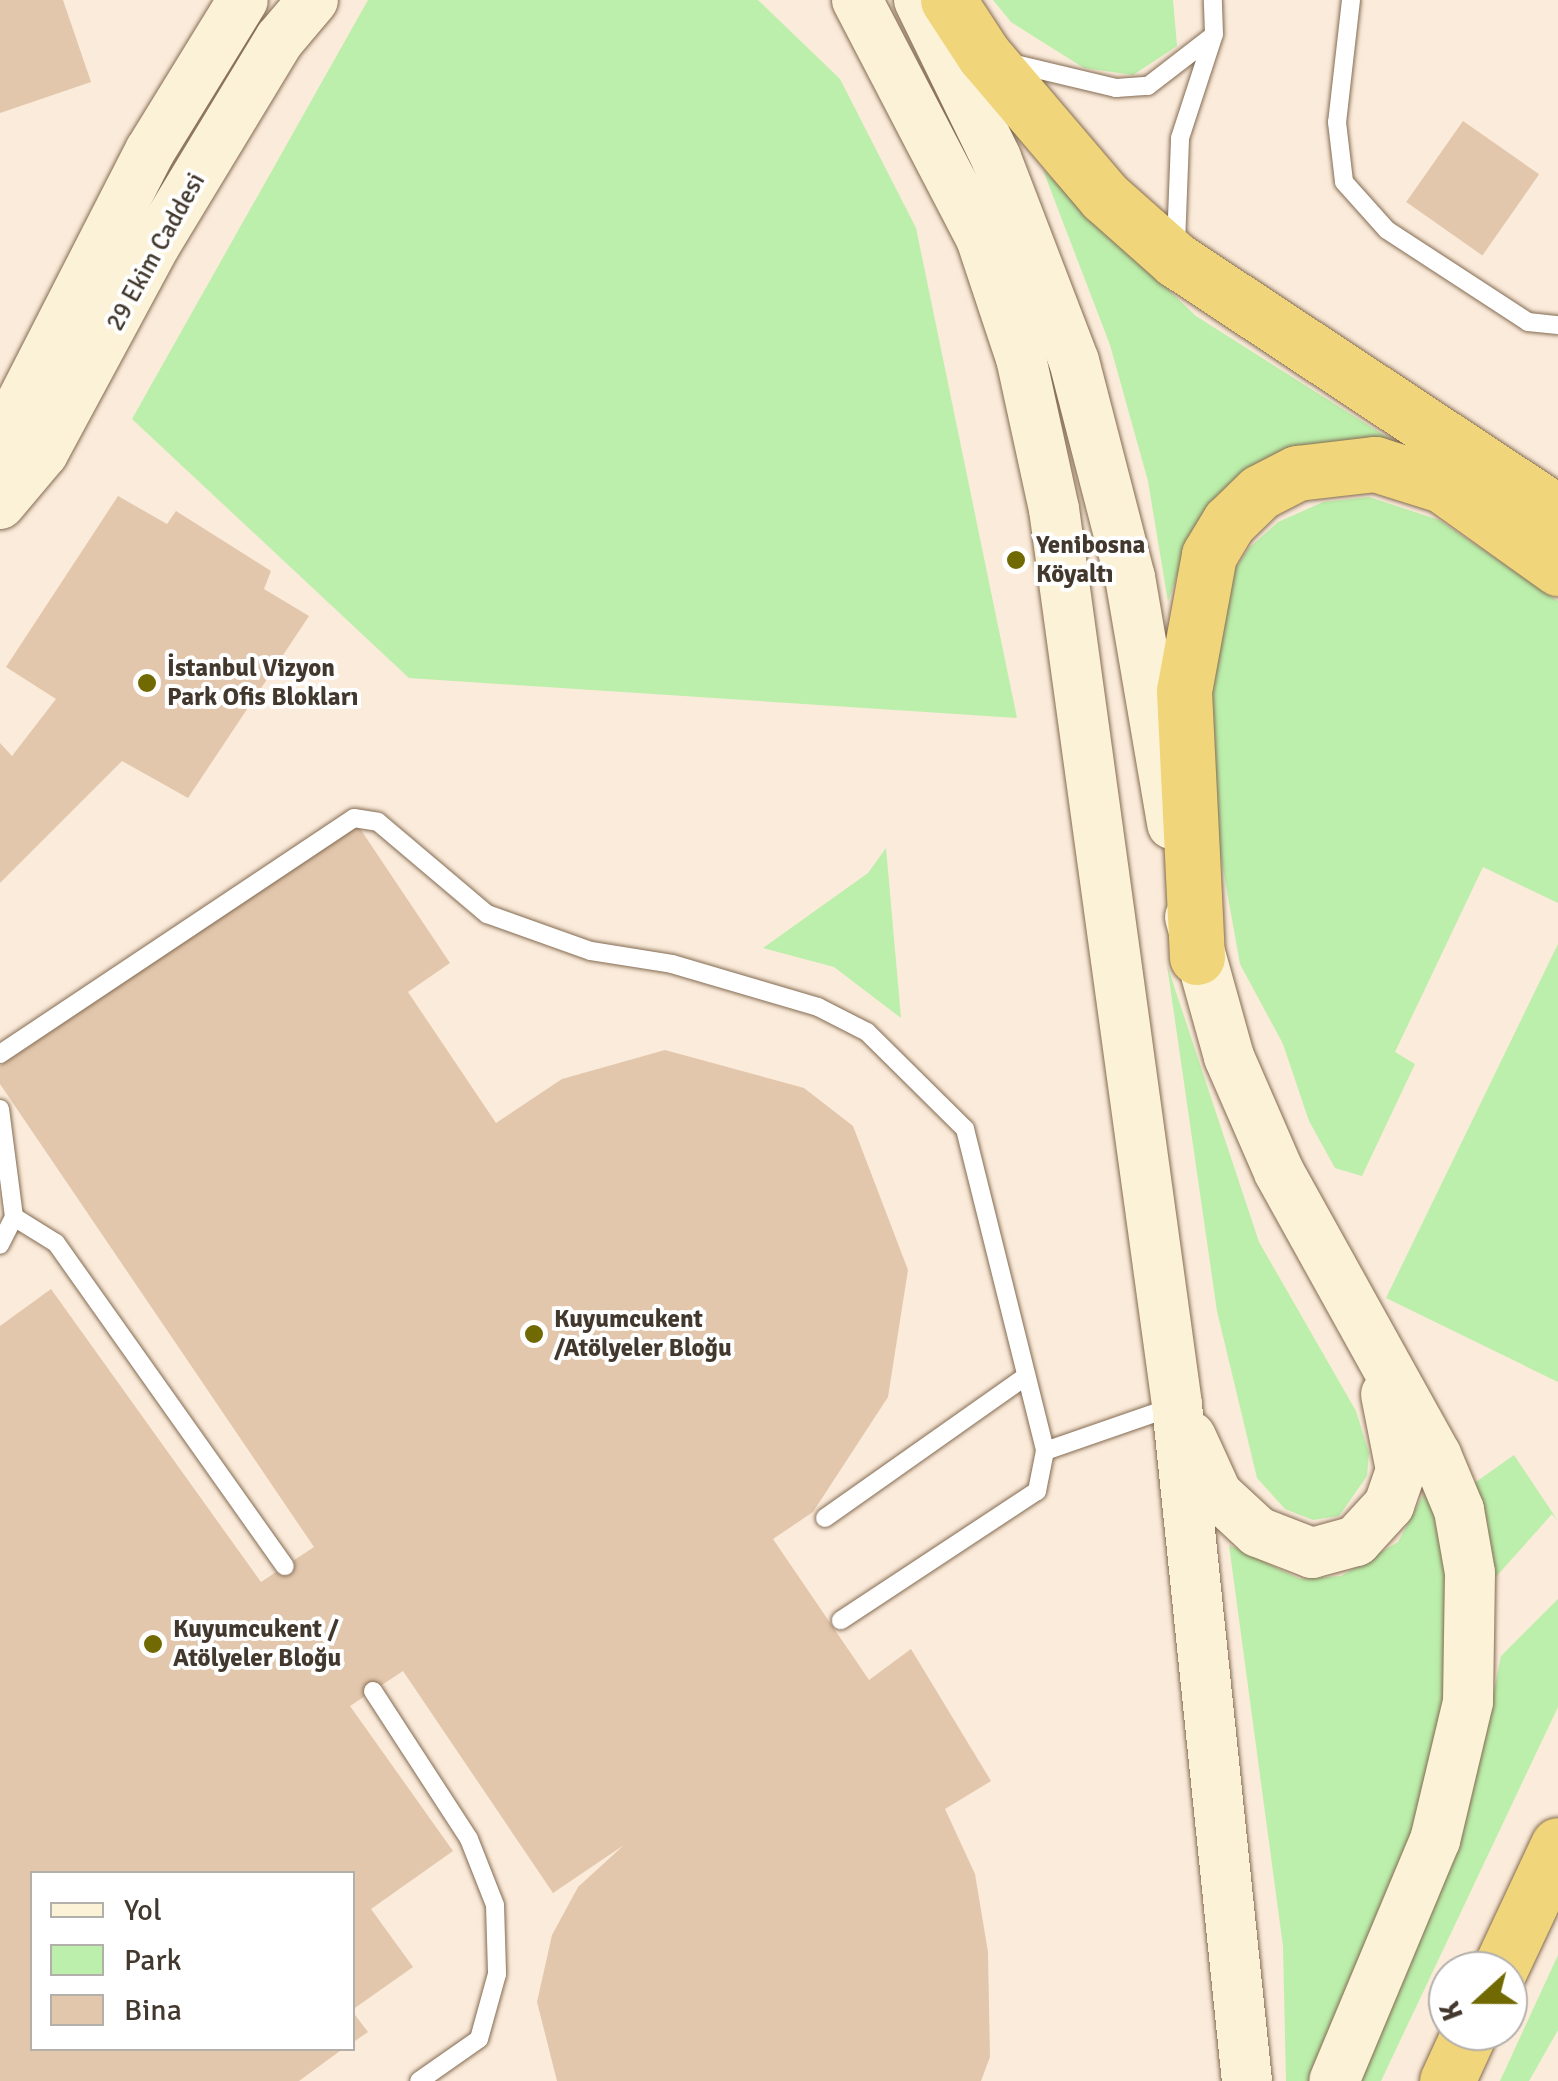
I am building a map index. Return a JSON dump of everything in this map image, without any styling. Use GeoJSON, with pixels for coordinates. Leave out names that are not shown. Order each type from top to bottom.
{"type":"FeatureCollection","features":[{"type":"Feature","properties":{"kind":"highway"},"geometry":{"type":"LineString","coordinates":[[948,0],[984,55],[1105,197],[1176,260],[1442,431],[1558,514]]}},
{"type":"Feature","properties":{"kind":"highway"},"geometry":{"type":"LineString","coordinates":[[1442,431],[1558,489]]}},
{"type":"Feature","properties":{"kind":"highway"},"geometry":{"type":"LineString","coordinates":[[1198,957],[1184,691],[1209,554],[1229,522],[1260,492],[1297,473],[1375,464],[1442,485],[1558,568]]}},
{"type":"Feature","properties":{"kind":"highway"},"geometry":{"type":"LineString","coordinates":[[1508,1951],[1558,1845]]}},
{"type":"Feature","properties":{"kind":"highway"},"geometry":{"type":"LineString","coordinates":[[1447,2081],[1461,2051]]}},
{"type":"Feature","properties":{"kind":"main road","name":"29 Ekim Caddesi"},"geometry":{"type":"LineString","coordinates":[[0,444],[150,151],[243,0]]}},
{"type":"Feature","properties":{"kind":"main road","name":"29 Ekim Caddesi"},"geometry":{"type":"LineString","coordinates":[[0,504],[43,453],[155,245],[280,39],[313,0]]}},
{"type":"Feature","properties":{"kind":"main road"},"geometry":{"type":"LineString","coordinates":[[824,0],[920,111]]}},
{"type":"Feature","properties":{"kind":"main road"},"geometry":{"type":"LineString","coordinates":[[857,0],[920,111],[981,238],[1016,341],[1054,509],[1177,1406],[1247,2081]]}},
{"type":"Feature","properties":{"kind":"main road"},"geometry":{"type":"LineString","coordinates":[[919,0],[996,158],[1098,444],[1130,577],[1198,957],[1229,1057],[1279,1172],[1380,1362],[1436,1454],[1460,1510],[1470,1573],[1468,1702],[1434,1840],[1334,2081]]}},
{"type":"Feature","properties":{"kind":"main road"},"geometry":{"type":"LineString","coordinates":[[1177,1406],[1217,1494],[1258,1532],[1312,1553],[1356,1541],[1389,1505],[1401,1470],[1380,1362]]}},
{"type":"Feature","properties":{"kind":"lane"},"geometry":{"type":"LineString","coordinates":[[1176,260],[1180,138],[1214,34],[1213,0]]}},
{"type":"Feature","properties":{"kind":"lane"},"geometry":{"type":"LineString","coordinates":[[1351,0],[1338,122],[1344,182],[1386,230],[1528,322],[1558,325]]}},
{"type":"Feature","properties":{"kind":"lane"},"geometry":{"type":"LineString","coordinates":[[984,55],[1116,88],[1148,86],[1214,34]]}},
{"type":"Feature","properties":{"kind":"lane"},"geometry":{"type":"LineString","coordinates":[[0,1054],[354,818],[378,822],[486,914],[591,951],[672,964],[818,1007],[867,1032],[965,1129],[1045,1451],[1038,1491],[841,1620]]}},
{"type":"Feature","properties":{"kind":"lane"},"geometry":{"type":"LineString","coordinates":[[0,1109],[14,1217],[0,1245]]}},
{"type":"Feature","properties":{"kind":"lane"},"geometry":{"type":"LineString","coordinates":[[14,1217],[56,1243],[285,1566]]}},
{"type":"Feature","properties":{"kind":"lane"},"geometry":{"type":"LineString","coordinates":[[825,1518],[1026,1376]]}},
{"type":"Feature","properties":{"kind":"lane"},"geometry":{"type":"LineString","coordinates":[[1045,1451],[1177,1406]]}},
{"type":"Feature","properties":{"kind":"lane"},"geometry":{"type":"LineString","coordinates":[[373,1690],[469,1839],[494,1905],[497,1974],[480,2039],[419,2081]]}},
{"type":"Feature","properties":{"kind":"green space"},"geometry":{"type":"Polygon","coordinates":[[[368,0],[758,0],[840,79],[916,228],[1017,718],[409,678],[132,419],[368,0]]]}},
{"type":"Feature","properties":{"kind":"green space"},"geometry":{"type":"Polygon","coordinates":[[[993,0],[1173,0],[1177,46],[1133,75],[1084,68],[1011,22],[993,0]]]}},
{"type":"Feature","properties":{"kind":"green space"},"geometry":{"type":"Polygon","coordinates":[[[1043,170],[1196,316],[1398,444],[1188,542],[1168,602],[1148,481],[1110,345],[1043,170]]]}},
{"type":"Feature","properties":{"kind":"green space"},"geometry":{"type":"Polygon","coordinates":[[[1369,497],[1439,520],[1558,601],[1558,903],[1483,867],[1395,1052],[1415,1064],[1362,1176],[1335,1168],[1309,1121],[1283,1044],[1240,964],[1212,808],[1207,709],[1227,581],[1249,548],[1278,522],[1323,502],[1369,497]]]}},
{"type":"Feature","properties":{"kind":"green space"},"geometry":{"type":"Polygon","coordinates":[[[886,848],[901,1018],[834,967],[763,948],[868,873],[886,848]]]}},
{"type":"Feature","properties":{"kind":"green space"},"geometry":{"type":"Polygon","coordinates":[[[1558,944],[1558,1382],[1386,1298],[1558,944]]]}},
{"type":"Feature","properties":{"kind":"green space"},"geometry":{"type":"Polygon","coordinates":[[[1167,965],[1259,1242],[1356,1411],[1369,1453],[1367,1476],[1339,1516],[1313,1520],[1285,1509],[1257,1478],[1217,1311],[1167,965]]]}},
{"type":"Feature","properties":{"kind":"green space"},"geometry":{"type":"Polygon","coordinates":[[[1514,1455],[1558,1521],[1552,1514],[1494,1579],[1473,1484],[1514,1455]]]}},
{"type":"Feature","properties":{"kind":"green space"},"geometry":{"type":"Polygon","coordinates":[[[1428,1486],[1449,1592],[1450,1677],[1412,1846],[1314,2081],[1286,2081],[1283,1946],[1229,1545],[1300,1579],[1341,1576],[1398,1542],[1428,1486]]]}},
{"type":"Feature","properties":{"kind":"green space"},"geometry":{"type":"Polygon","coordinates":[[[1558,1599],[1558,1707],[1443,1951],[1428,1951],[1428,1982],[1381,2081],[1355,2081],[1481,1754],[1501,1656],[1558,1599]]]}},
{"type":"Feature","properties":{"kind":"green space"},"geometry":{"type":"Polygon","coordinates":[[[1558,1955],[1558,2030],[1529,2081],[1500,2081],[1514,2051],[1528,2051],[1528,2020],[1558,1955]]]}},
{"type":"Feature","properties":{"kind":"building"},"geometry":{"type":"Polygon","coordinates":[[[0,0],[63,0],[91,82],[0,113],[0,0]]]}},
{"type":"Feature","properties":{"kind":"building"},"geometry":{"type":"Polygon","coordinates":[[[1463,121],[1539,174],[1482,255],[1406,202],[1463,121]]]}},
{"type":"Feature","properties":{"kind":"building","name":"İstanbul Vizyon Park Ofis Blokları"},"geometry":{"type":"Polygon","coordinates":[[[118,496],[167,524],[176,511],[271,571],[264,589],[309,616],[188,798],[122,761],[0,883],[0,743],[12,756],[56,699],[6,667],[118,496]]]}},
{"type":"Feature","properties":{"kind":"building","name":"Kuyumcukent /Atölyeler Bloğu"},"geometry":{"type":"Polygon","coordinates":[[[357,824],[450,963],[408,992],[496,1123],[562,1079],[665,1050],[804,1088],[853,1126],[908,1270],[888,1397],[813,1512],[773,1539],[869,1680],[911,1649],[991,1781],[945,1809],[975,1874],[988,1952],[990,2057],[981,2081],[557,2081],[537,2002],[552,1935],[578,1887],[624,1845],[553,1893],[403,1671],[350,1706],[453,1851],[371,1909],[413,1967],[355,2008],[355,1871],[30,1871],[30,2051],[340,2051],[299,2081],[0,2081],[0,1326],[51,1289],[261,1582],[314,1547],[0,1084],[0,1066],[357,824]]]}},
{"type":"Feature","properties":{"kind":"building"},"geometry":{"type":"Polygon","coordinates":[[[355,2015],[368,2032],[355,2041],[355,2015]]]}},
{"type":"Feature","properties":{"kind":"place","name":"Yenibosna Köyaltı"},"geometry":{"type":"Point","coordinates":[1016,560]}},
{"type":"Feature","properties":{"kind":"place","name":"İstanbul Vizyon Park Ofis Blokları"},"geometry":{"type":"Point","coordinates":[147,683]}},
{"type":"Feature","properties":{"kind":"place","name":"Kuyumcukent /Atölyeler Bloğu"},"geometry":{"type":"Point","coordinates":[534,1334]}},
{"type":"Feature","properties":{"kind":"place","name":"Kuyumcukent / Atölyeler Bloğu"},"geometry":{"type":"Point","coordinates":[153,1644]}}]}
